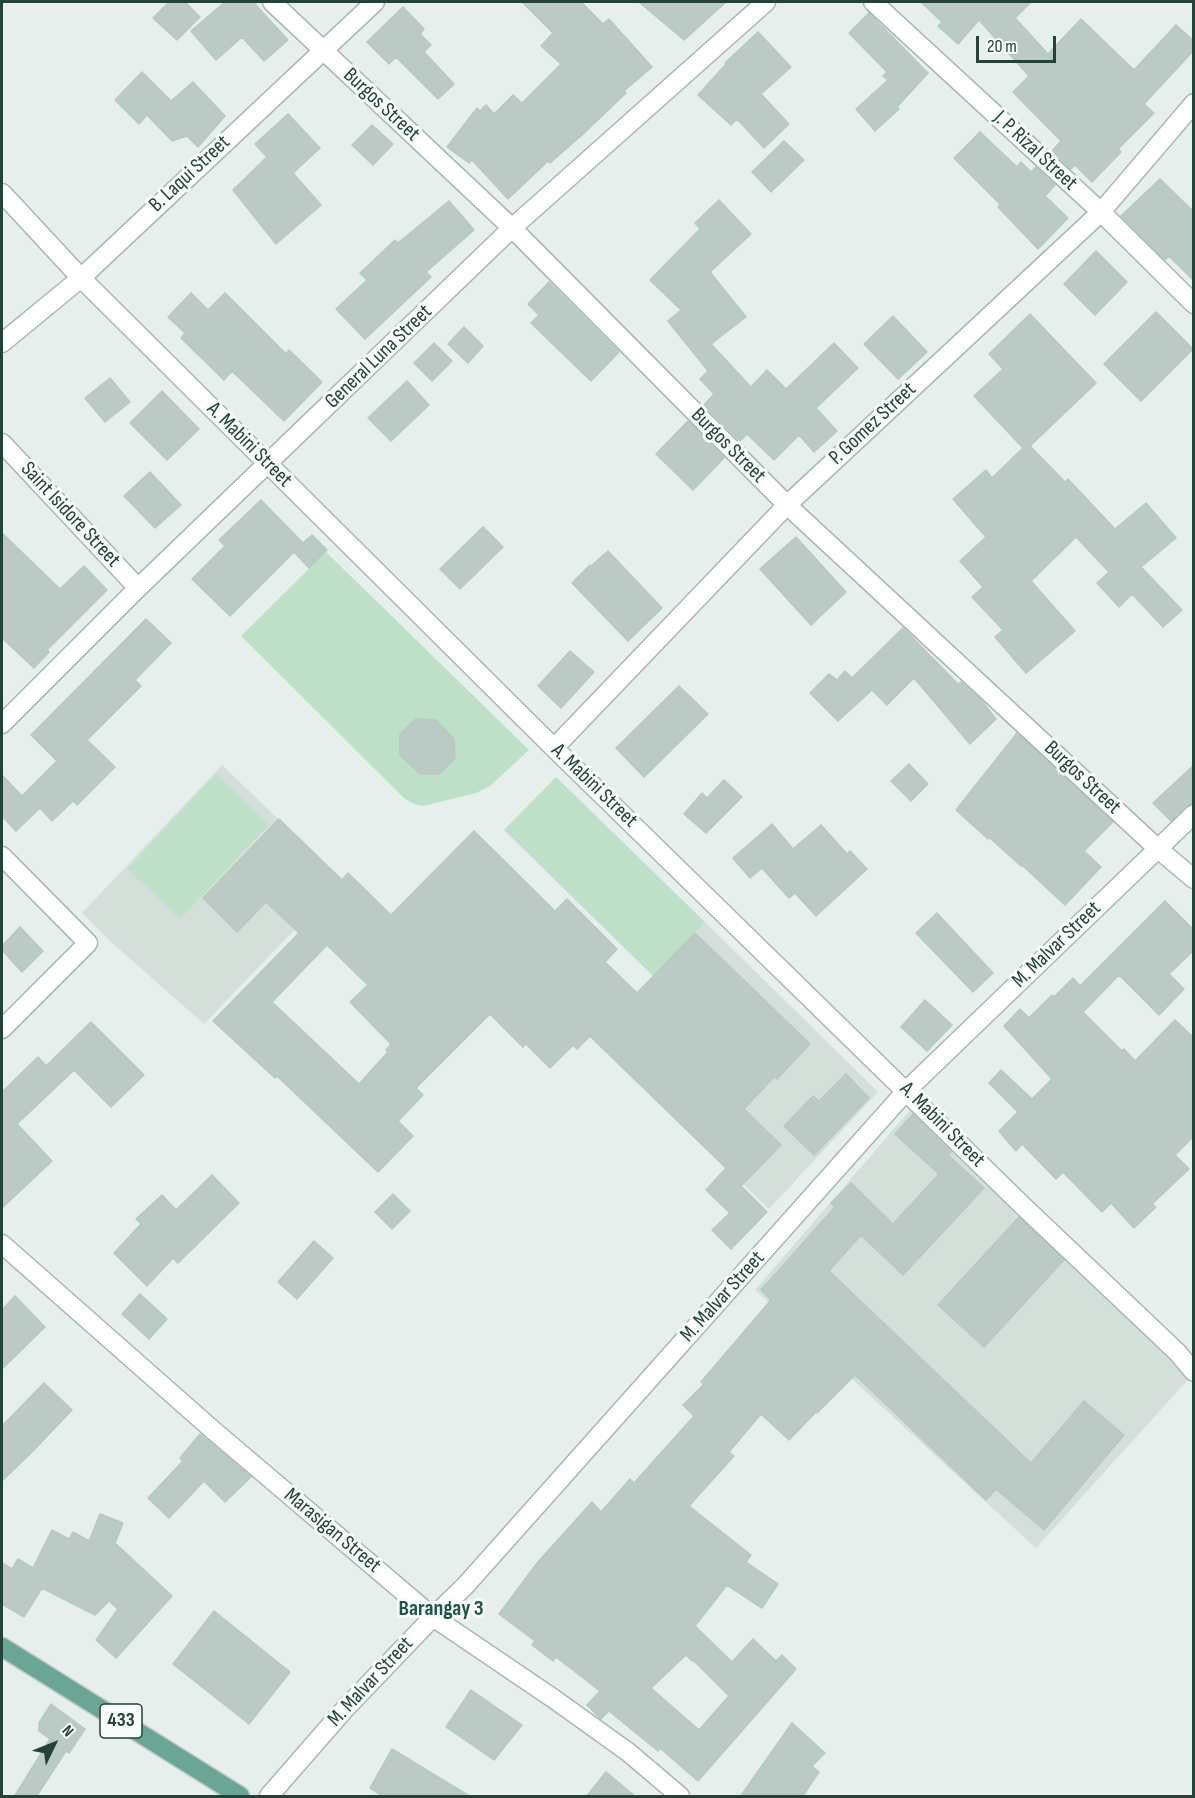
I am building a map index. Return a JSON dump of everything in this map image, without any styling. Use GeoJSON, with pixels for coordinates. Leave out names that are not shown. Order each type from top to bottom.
{"type":"FeatureCollection","features":[{"type":"Feature","properties":{"kind":"main road","name":"433"},"geometry":{"type":"LineString","coordinates":[[2,1647],[240,1797]]}},
{"type":"Feature","properties":{"kind":"street","name":"Burgos Street"},"geometry":{"type":"LineString","coordinates":[[272,2],[512,228],[787,505],[1157,848],[1194,879]]}},
{"type":"Feature","properties":{"kind":"street","name":"B. Laqui Street"},"geometry":{"type":"LineString","coordinates":[[2,343],[81,278],[375,2]]}},
{"type":"Feature","properties":{"kind":"street","name":"General Luna Street"},"geometry":{"type":"LineString","coordinates":[[2,724],[138,588],[512,228],[766,2]]}},
{"type":"Feature","properties":{"kind":"street","name":"J. P. Rizal Street"},"geometry":{"type":"LineString","coordinates":[[873,2],[1101,212],[1194,304]]}},
{"type":"Feature","properties":{"kind":"street","name":"P. Gomez Street"},"geometry":{"type":"LineString","coordinates":[[554,748],[787,505],[1101,212],[1194,103]]}},
{"type":"Feature","properties":{"kind":"street","name":"A. Mabini Street"},"geometry":{"type":"LineString","coordinates":[[2,193],[81,278],[554,748],[907,1090],[1023,1206],[1177,1352],[1194,1372]]}},
{"type":"Feature","properties":{"kind":"street","name":"Saint Isidore Street"},"geometry":{"type":"LineString","coordinates":[[2,443],[138,588]]}},
{"type":"Feature","properties":{"kind":"street","name":"M. Malvar Street"},"geometry":{"type":"LineString","coordinates":[[269,1797],[343,1711],[465,1586],[907,1090],[1194,814]]}},
{"type":"Feature","properties":{"kind":"street"},"geometry":{"type":"LineString","coordinates":[[2,856],[88,944],[2,1029]]}},
{"type":"Feature","properties":{"kind":"street","name":"Marasigan Street"},"geometry":{"type":"LineString","coordinates":[[2,1244],[214,1431],[433,1617],[609,1739],[680,1797]]}},
{"type":"Feature","properties":{"kind":"shaded area"},"geometry":{"type":"Polygon","coordinates":[[[222,765],[342,880],[204,1024],[110,941],[82,913],[222,765]]]}},
{"type":"Feature","properties":{"kind":"shaded area"},"geometry":{"type":"Polygon","coordinates":[[[705,922],[878,1092],[769,1209],[592,1039],[705,922]]]}},
{"type":"Feature","properties":{"kind":"shaded area"},"geometry":{"type":"Polygon","coordinates":[[[912,1108],[1193,1374],[1036,1548],[755,1290],[912,1108]]]}},
{"type":"Feature","properties":{"kind":"green space"},"geometry":{"type":"Polygon","coordinates":[[[326,552],[529,750],[490,786],[476,793],[423,806],[405,799],[241,636],[326,552]]]}},
{"type":"Feature","properties":{"kind":"green space"},"geometry":{"type":"Polygon","coordinates":[[[216,774],[269,824],[180,919],[127,869],[216,774]]]}},
{"type":"Feature","properties":{"kind":"green space"},"geometry":{"type":"Polygon","coordinates":[[[556,777],[705,922],[653,976],[504,830],[556,777]]]}},
{"type":"Feature","properties":{"kind":"building"},"geometry":{"type":"Polygon","coordinates":[[[169,2],[185,2],[200,17],[177,40],[153,18],[169,2]]]}},
{"type":"Feature","properties":{"kind":"building"},"geometry":{"type":"Polygon","coordinates":[[[225,2],[253,2],[288,40],[264,61],[242,37],[216,60],[191,31],[225,2]]]}},
{"type":"Feature","properties":{"kind":"building"},"geometry":{"type":"Polygon","coordinates":[[[522,2],[581,2],[603,24],[609,19],[652,67],[624,91],[626,93],[582,135],[550,163],[548,161],[508,199],[472,160],[469,163],[447,147],[477,108],[480,111],[486,105],[494,114],[513,95],[522,103],[561,64],[541,46],[553,33],[522,2]]]}},
{"type":"Feature","properties":{"kind":"building"},"geometry":{"type":"Polygon","coordinates":[[[639,2],[726,2],[684,40],[639,2]]]}},
{"type":"Feature","properties":{"kind":"building"},"geometry":{"type":"Polygon","coordinates":[[[921,2],[1031,2],[1015,18],[1048,54],[1081,19],[1134,70],[1176,25],[1194,41],[1194,50],[1144,104],[1154,113],[1118,149],[1121,152],[1092,182],[1075,165],[1071,169],[1052,151],[1061,141],[1013,92],[1029,76],[979,20],[958,44],[938,26],[942,22],[921,2]]]}},
{"type":"Feature","properties":{"kind":"building"},"geometry":{"type":"Polygon","coordinates":[[[403,7],[424,29],[420,34],[431,45],[424,52],[454,84],[438,99],[396,57],[389,64],[367,42],[403,7]]]}},
{"type":"Feature","properties":{"kind":"building"},"geometry":{"type":"Polygon","coordinates":[[[869,13],[928,73],[897,107],[899,109],[875,131],[856,109],[888,80],[883,76],[887,72],[849,33],[869,13]]]}},
{"type":"Feature","properties":{"kind":"building"},"geometry":{"type":"Polygon","coordinates":[[[758,32],[791,67],[761,94],[789,124],[764,148],[737,119],[731,125],[698,95],[725,63],[758,32]]]}},
{"type":"Feature","properties":{"kind":"building"},"geometry":{"type":"Polygon","coordinates":[[[142,72],[171,101],[193,82],[225,116],[198,147],[187,136],[172,141],[147,115],[139,124],[115,100],[142,72]]]}},
{"type":"Feature","properties":{"kind":"building"},"geometry":{"type":"Polygon","coordinates":[[[288,114],[320,148],[293,173],[321,205],[276,244],[233,190],[267,157],[255,144],[288,114]]]}},
{"type":"Feature","properties":{"kind":"building"},"geometry":{"type":"Polygon","coordinates":[[[372,125],[393,144],[373,165],[352,145],[372,125]]]}},
{"type":"Feature","properties":{"kind":"building"},"geometry":{"type":"Polygon","coordinates":[[[980,132],[1017,167],[1021,162],[1031,172],[1036,167],[1055,185],[1045,196],[1068,218],[1038,249],[998,207],[1000,204],[954,158],[980,132]]]}},
{"type":"Feature","properties":{"kind":"building"},"geometry":{"type":"Polygon","coordinates":[[[784,141],[804,160],[771,192],[752,172],[784,141]]]}},
{"type":"Feature","properties":{"kind":"building"},"geometry":{"type":"Polygon","coordinates":[[[1160,179],[1194,212],[1194,281],[1169,256],[1165,260],[1121,216],[1160,179]]]}},
{"type":"Feature","properties":{"kind":"building"},"geometry":{"type":"Polygon","coordinates":[[[719,200],[751,234],[710,272],[746,317],[711,344],[751,387],[767,370],[786,389],[834,343],[858,368],[816,408],[837,431],[814,452],[799,435],[774,460],[747,434],[740,441],[704,405],[714,394],[700,379],[708,371],[668,321],[681,310],[650,280],[700,229],[695,223],[719,200]]]}},
{"type":"Feature","properties":{"kind":"building"},"geometry":{"type":"Polygon","coordinates":[[[449,201],[474,230],[426,272],[431,277],[365,339],[336,309],[367,280],[360,273],[395,240],[398,243],[449,201]]]}},
{"type":"Feature","properties":{"kind":"building"},"geometry":{"type":"Polygon","coordinates":[[[1096,251],[1127,282],[1095,315],[1064,284],[1096,251]]]}},
{"type":"Feature","properties":{"kind":"building"},"geometry":{"type":"Polygon","coordinates":[[[549,282],[619,352],[591,381],[531,323],[539,315],[528,304],[549,282]]]}},
{"type":"Feature","properties":{"kind":"building"},"geometry":{"type":"Polygon","coordinates":[[[191,293],[208,310],[225,293],[286,354],[289,350],[322,382],[284,421],[232,371],[224,380],[181,338],[185,333],[168,317],[191,293]]]}},
{"type":"Feature","properties":{"kind":"building"},"geometry":{"type":"Polygon","coordinates":[[[1156,312],[1193,349],[1141,401],[1104,364],[1156,312]]]}},
{"type":"Feature","properties":{"kind":"building"},"geometry":{"type":"Polygon","coordinates":[[[1030,314],[1096,383],[1030,446],[1065,482],[1068,479],[1115,529],[1146,503],[1176,538],[1141,567],[1182,610],[1163,627],[1132,594],[1119,607],[1097,583],[1109,572],[1076,537],[1031,581],[1075,631],[1026,673],[995,637],[1003,630],[972,597],[983,587],[960,561],[986,537],[953,499],[986,470],[992,478],[1023,448],[974,396],[1003,369],[989,354],[1030,314]]]}},
{"type":"Feature","properties":{"kind":"building"},"geometry":{"type":"Polygon","coordinates":[[[893,316],[927,352],[898,379],[864,344],[893,316]]]}},
{"type":"Feature","properties":{"kind":"building"},"geometry":{"type":"Polygon","coordinates":[[[464,327],[483,346],[468,363],[448,344],[464,327]]]}},
{"type":"Feature","properties":{"kind":"building"},"geometry":{"type":"Polygon","coordinates":[[[434,343],[452,361],[432,381],[414,363],[434,343]]]}},
{"type":"Feature","properties":{"kind":"building"},"geometry":{"type":"Polygon","coordinates":[[[110,378],[130,402],[105,422],[85,398],[110,378]]]}},
{"type":"Feature","properties":{"kind":"building"},"geometry":{"type":"Polygon","coordinates":[[[407,381],[429,405],[391,441],[368,418],[407,381]]]}},
{"type":"Feature","properties":{"kind":"building"},"geometry":{"type":"Polygon","coordinates":[[[162,391],[199,429],[167,460],[130,423],[162,391]]]}},
{"type":"Feature","properties":{"kind":"building"},"geometry":{"type":"Polygon","coordinates":[[[688,421],[724,458],[693,490],[656,454],[688,421]]]}},
{"type":"Feature","properties":{"kind":"building"},"geometry":{"type":"Polygon","coordinates":[[[150,472],[181,505],[155,528],[124,496],[150,472]]]}},
{"type":"Feature","properties":{"kind":"building"},"geometry":{"type":"Polygon","coordinates":[[[261,500],[303,543],[312,535],[327,550],[309,568],[294,552],[230,616],[192,579],[225,546],[219,540],[261,500]]]}},
{"type":"Feature","properties":{"kind":"building"},"geometry":{"type":"Polygon","coordinates":[[[483,527],[503,547],[460,589],[440,569],[483,527]]]}},
{"type":"Feature","properties":{"kind":"building"},"geometry":{"type":"Polygon","coordinates":[[[2,533],[60,589],[84,566],[107,590],[47,650],[49,652],[34,668],[2,638],[2,533]]]}},
{"type":"Feature","properties":{"kind":"building"},"geometry":{"type":"Polygon","coordinates":[[[796,537],[846,592],[811,625],[760,569],[796,537]]]}},
{"type":"Feature","properties":{"kind":"building"},"geometry":{"type":"Polygon","coordinates":[[[608,551],[662,608],[628,641],[572,583],[608,551]]]}},
{"type":"Feature","properties":{"kind":"building"},"geometry":{"type":"Polygon","coordinates":[[[146,619],[171,643],[135,680],[141,686],[87,740],[115,767],[77,805],[73,801],[52,821],[40,808],[16,831],[2,816],[2,775],[22,796],[57,761],[31,735],[146,619]]]}},
{"type":"Feature","properties":{"kind":"building"},"geometry":{"type":"Polygon","coordinates":[[[903,628],[958,684],[961,682],[981,700],[996,719],[970,744],[914,678],[887,705],[872,690],[838,721],[810,693],[829,674],[837,680],[845,671],[852,678],[903,628]]]}},
{"type":"Feature","properties":{"kind":"building"},"geometry":{"type":"Polygon","coordinates":[[[570,651],[594,672],[561,708],[538,686],[570,651]]]}},
{"type":"Feature","properties":{"kind":"building"},"geometry":{"type":"Polygon","coordinates":[[[679,686],[708,714],[644,777],[616,748],[679,686]]]}},
{"type":"Feature","properties":{"kind":"building"},"geometry":{"type":"Polygon","coordinates":[[[416,719],[436,720],[454,739],[455,758],[439,774],[420,774],[400,755],[400,734],[416,719]]]}},
{"type":"Feature","properties":{"kind":"building"},"geometry":{"type":"Polygon","coordinates":[[[1017,733],[1113,822],[1084,851],[1101,867],[1065,905],[1022,865],[956,810],[1017,733]]]}},
{"type":"Feature","properties":{"kind":"building"},"geometry":{"type":"Polygon","coordinates":[[[909,764],[928,784],[911,801],[891,781],[909,764]]]}},
{"type":"Feature","properties":{"kind":"building"},"geometry":{"type":"Polygon","coordinates":[[[1194,765],[1194,803],[1186,806],[1171,821],[1153,803],[1194,765]]]}},
{"type":"Feature","properties":{"kind":"building"},"geometry":{"type":"Polygon","coordinates":[[[724,780],[742,797],[706,833],[684,814],[702,793],[707,798],[724,780]]]}},
{"type":"Feature","properties":{"kind":"building"},"geometry":{"type":"Polygon","coordinates":[[[279,819],[342,880],[348,873],[391,915],[474,831],[555,911],[567,899],[617,949],[605,962],[637,993],[695,933],[810,1044],[744,1109],[781,1145],[741,1186],[767,1212],[731,1249],[712,1230],[730,1213],[706,1190],[726,1168],[590,1036],[577,1049],[573,1045],[550,1068],[526,1044],[523,1047],[490,1014],[416,1088],[423,1095],[398,1121],[413,1136],[378,1172],[277,1076],[275,1078],[213,1021],[299,933],[266,902],[237,932],[203,898],[279,819]],[[327,945],[272,1002],[359,1084],[388,1052],[386,1050],[391,1044],[350,1002],[368,985],[327,945]]]}},
{"type":"Feature","properties":{"kind":"building"},"geometry":{"type":"Polygon","coordinates":[[[772,824],[793,849],[821,825],[847,854],[850,851],[867,869],[816,916],[795,893],[789,898],[762,868],[750,878],[733,858],[772,824]]]}},
{"type":"Feature","properties":{"kind":"building"},"geometry":{"type":"Polygon","coordinates":[[[1165,901],[1194,930],[1194,950],[1169,974],[1184,989],[1159,1015],[1119,975],[1083,1012],[1135,1061],[1175,1020],[1194,1038],[1194,1136],[1175,1155],[1189,1169],[1152,1204],[1156,1207],[1134,1228],[1111,1203],[1102,1212],[1063,1172],[1056,1179],[1022,1144],[1016,1151],[999,1131],[1018,1112],[989,1083],[1001,1070],[1032,1099],[1052,1079],[1004,1026],[1020,1009],[1029,1018],[1073,978],[1080,986],[1165,901]]]}},
{"type":"Feature","properties":{"kind":"building"},"geometry":{"type":"Polygon","coordinates":[[[937,913],[993,973],[973,992],[916,933],[937,913]]]}},
{"type":"Feature","properties":{"kind":"building"},"geometry":{"type":"Polygon","coordinates":[[[20,927],[43,951],[22,972],[2,950],[2,946],[20,927]]]}},
{"type":"Feature","properties":{"kind":"building"},"geometry":{"type":"Polygon","coordinates":[[[925,1000],[952,1025],[927,1051],[901,1027],[925,1000]]]}},
{"type":"Feature","properties":{"kind":"building"},"geometry":{"type":"Polygon","coordinates":[[[91,1022],[144,1075],[111,1107],[74,1070],[17,1124],[52,1161],[2,1208],[2,1092],[38,1057],[46,1066],[91,1022]]]}},
{"type":"Feature","properties":{"kind":"building"},"geometry":{"type":"Polygon","coordinates":[[[846,1074],[869,1098],[814,1155],[784,1126],[813,1096],[819,1101],[846,1074]]]}},
{"type":"Feature","properties":{"kind":"building"},"geometry":{"type":"Polygon","coordinates":[[[913,1114],[951,1152],[948,1155],[984,1188],[903,1275],[861,1235],[829,1271],[1031,1463],[1084,1401],[1124,1435],[1044,1530],[996,1489],[986,1500],[855,1375],[789,1440],[761,1414],[729,1452],[734,1456],[689,1506],[751,1555],[746,1562],[778,1584],[762,1608],[727,1585],[695,1626],[732,1662],[753,1639],[776,1661],[782,1655],[796,1669],[698,1781],[660,1748],[658,1751],[609,1711],[601,1719],[587,1705],[600,1691],[556,1657],[553,1661],[532,1645],[535,1641],[499,1614],[537,1563],[592,1502],[601,1512],[630,1479],[634,1483],[694,1416],[683,1405],[704,1384],[701,1382],[771,1300],[761,1290],[835,1207],[831,1203],[851,1183],[893,1224],[939,1174],[895,1134],[913,1114]],[[686,1655],[651,1688],[699,1730],[729,1696],[686,1655]]]}},
{"type":"Feature","properties":{"kind":"building"},"geometry":{"type":"Polygon","coordinates":[[[212,1175],[239,1203],[178,1263],[173,1258],[147,1286],[114,1253],[141,1224],[136,1219],[162,1195],[176,1210],[212,1175]]]}},
{"type":"Feature","properties":{"kind":"building"},"geometry":{"type":"Polygon","coordinates":[[[393,1194],[410,1211],[392,1229],[375,1212],[393,1194]]]}},
{"type":"Feature","properties":{"kind":"building"},"geometry":{"type":"Polygon","coordinates":[[[1019,1217],[1064,1260],[984,1347],[938,1305],[1019,1217]]]}},
{"type":"Feature","properties":{"kind":"building"},"geometry":{"type":"Polygon","coordinates":[[[314,1241],[333,1258],[297,1299],[278,1282],[314,1241]]]}},
{"type":"Feature","properties":{"kind":"building"},"geometry":{"type":"Polygon","coordinates":[[[140,1294],[167,1319],[149,1339],[122,1314],[140,1294]]]}},
{"type":"Feature","properties":{"kind":"building"},"geometry":{"type":"Polygon","coordinates":[[[15,1296],[45,1327],[2,1369],[2,1310],[15,1296]]]}},
{"type":"Feature","properties":{"kind":"building"},"geometry":{"type":"Polygon","coordinates":[[[44,1383],[72,1410],[2,1481],[2,1426],[44,1383]]]}},
{"type":"Feature","properties":{"kind":"building"},"geometry":{"type":"Polygon","coordinates":[[[200,1434],[251,1477],[225,1502],[204,1481],[169,1518],[148,1498],[183,1461],[180,1458],[200,1434]]]}},
{"type":"Feature","properties":{"kind":"building"},"geometry":{"type":"Polygon","coordinates":[[[100,1514],[123,1523],[115,1543],[172,1596],[116,1658],[96,1640],[118,1609],[109,1601],[95,1615],[42,1588],[24,1617],[2,1604],[2,1563],[12,1569],[18,1559],[33,1568],[52,1530],[69,1539],[73,1532],[89,1541],[100,1514]]]}},
{"type":"Feature","properties":{"kind":"building"},"geometry":{"type":"Polygon","coordinates":[[[214,1611],[290,1672],[249,1724],[173,1664],[214,1611]]]}},
{"type":"Feature","properties":{"kind":"building"},"geometry":{"type":"Polygon","coordinates":[[[471,1690],[522,1725],[494,1760],[446,1727],[471,1690]]]}},
{"type":"Feature","properties":{"kind":"building"},"geometry":{"type":"Polygon","coordinates":[[[51,1704],[85,1729],[69,1753],[66,1751],[36,1797],[14,1797],[50,1739],[39,1731],[39,1723],[51,1704]]]}},
{"type":"Feature","properties":{"kind":"building"},"geometry":{"type":"Polygon","coordinates":[[[792,1723],[825,1753],[812,1766],[819,1772],[802,1797],[740,1797],[792,1723]]]}},
{"type":"Feature","properties":{"kind":"building"},"geometry":{"type":"Polygon","coordinates":[[[392,1749],[471,1797],[384,1797],[370,1788],[392,1749]]]}},
{"type":"Feature","properties":{"kind":"building"},"geometry":{"type":"Polygon","coordinates":[[[606,1772],[636,1797],[586,1797],[606,1772]]]}},
{"type":"Feature","properties":{"kind":"district","name":"Barangay 3"},"geometry":{"type":"Point","coordinates":[441,1609]}}]}
